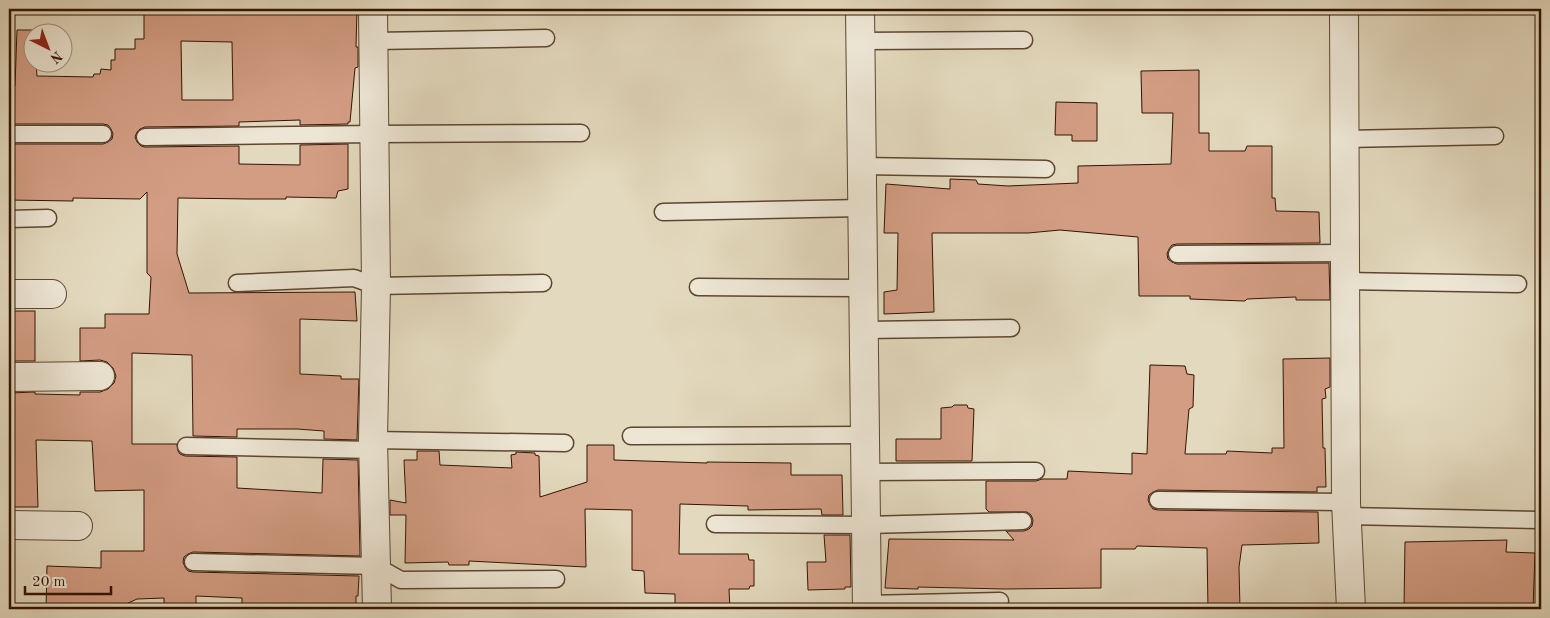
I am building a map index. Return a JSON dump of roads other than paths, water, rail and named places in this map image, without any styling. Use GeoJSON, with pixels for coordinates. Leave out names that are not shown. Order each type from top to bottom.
{"type":"FeatureCollection","features":[{"type":"Feature","properties":{"kind":"street"},"geometry":{"type":"LineString","coordinates":[[373,9],[376,286],[373,445],[377,609]]}},
{"type":"Feature","properties":{"kind":"street"},"geometry":{"type":"LineString","coordinates":[[860,9],[867,606]]}},
{"type":"Feature","properties":{"kind":"street"},"geometry":{"type":"LineString","coordinates":[[1344,9],[1346,509],[1351,609]]}},
{"type":"Feature","properties":{"kind":"street"},"geometry":{"type":"LineString","coordinates":[[9,294],[52,294]]}},
{"type":"Feature","properties":{"kind":"street"},"geometry":{"type":"LineString","coordinates":[[9,377],[100,376]]}},
{"type":"Feature","properties":{"kind":"street"},"geometry":{"type":"LineString","coordinates":[[9,524],[78,526]]}},
{"type":"Feature","properties":{"kind":"lane"},"geometry":{"type":"LineString","coordinates":[[374,41],[546,38]]}},
{"type":"Feature","properties":{"kind":"lane"},"geometry":{"type":"LineString","coordinates":[[860,41],[1024,40]]}},
{"type":"Feature","properties":{"kind":"lane"},"geometry":{"type":"LineString","coordinates":[[145,137],[580,133]]}},
{"type":"Feature","properties":{"kind":"lane"},"geometry":{"type":"LineString","coordinates":[[9,134],[102,134]]}},
{"type":"Feature","properties":{"kind":"lane"},"geometry":{"type":"LineString","coordinates":[[1345,139],[1495,136]]}},
{"type":"Feature","properties":{"kind":"lane"},"geometry":{"type":"LineString","coordinates":[[862,166],[1046,169]]}},
{"type":"Feature","properties":{"kind":"lane"},"geometry":{"type":"LineString","coordinates":[[663,212],[862,208]]}},
{"type":"Feature","properties":{"kind":"lane"},"geometry":{"type":"LineString","coordinates":[[9,219],[48,218]]}},
{"type":"Feature","properties":{"kind":"lane"},"geometry":{"type":"LineString","coordinates":[[1177,254],[1345,252]]}},
{"type":"Feature","properties":{"kind":"lane"},"geometry":{"type":"LineString","coordinates":[[237,283],[354,278],[376,286],[543,283]]}},
{"type":"Feature","properties":{"kind":"lane"},"geometry":{"type":"LineString","coordinates":[[1345,282],[1518,284]]}},
{"type":"Feature","properties":{"kind":"lane"},"geometry":{"type":"LineString","coordinates":[[698,287],[863,288]]}},
{"type":"Feature","properties":{"kind":"lane"},"geometry":{"type":"LineString","coordinates":[[864,330],[1011,328]]}},
{"type":"Feature","properties":{"kind":"lane"},"geometry":{"type":"LineString","coordinates":[[631,436],[865,435]]}},
{"type":"Feature","properties":{"kind":"lane"},"geometry":{"type":"LineString","coordinates":[[186,446],[564,443]]}},
{"type":"Feature","properties":{"kind":"lane"},"geometry":{"type":"LineString","coordinates":[[865,472],[1036,471]]}},
{"type":"Feature","properties":{"kind":"lane"},"geometry":{"type":"LineString","coordinates":[[1158,500],[1541,520]]}},
{"type":"Feature","properties":{"kind":"lane"},"geometry":{"type":"LineString","coordinates":[[715,524],[866,525],[1023,521]]}},
{"type":"Feature","properties":{"kind":"lane"},"geometry":{"type":"LineString","coordinates":[[193,562],[376,566],[401,580],[556,579]]}},
{"type":"Feature","properties":{"kind":"lane"},"geometry":{"type":"LineString","coordinates":[[867,606],[1000,601]]}}]}
